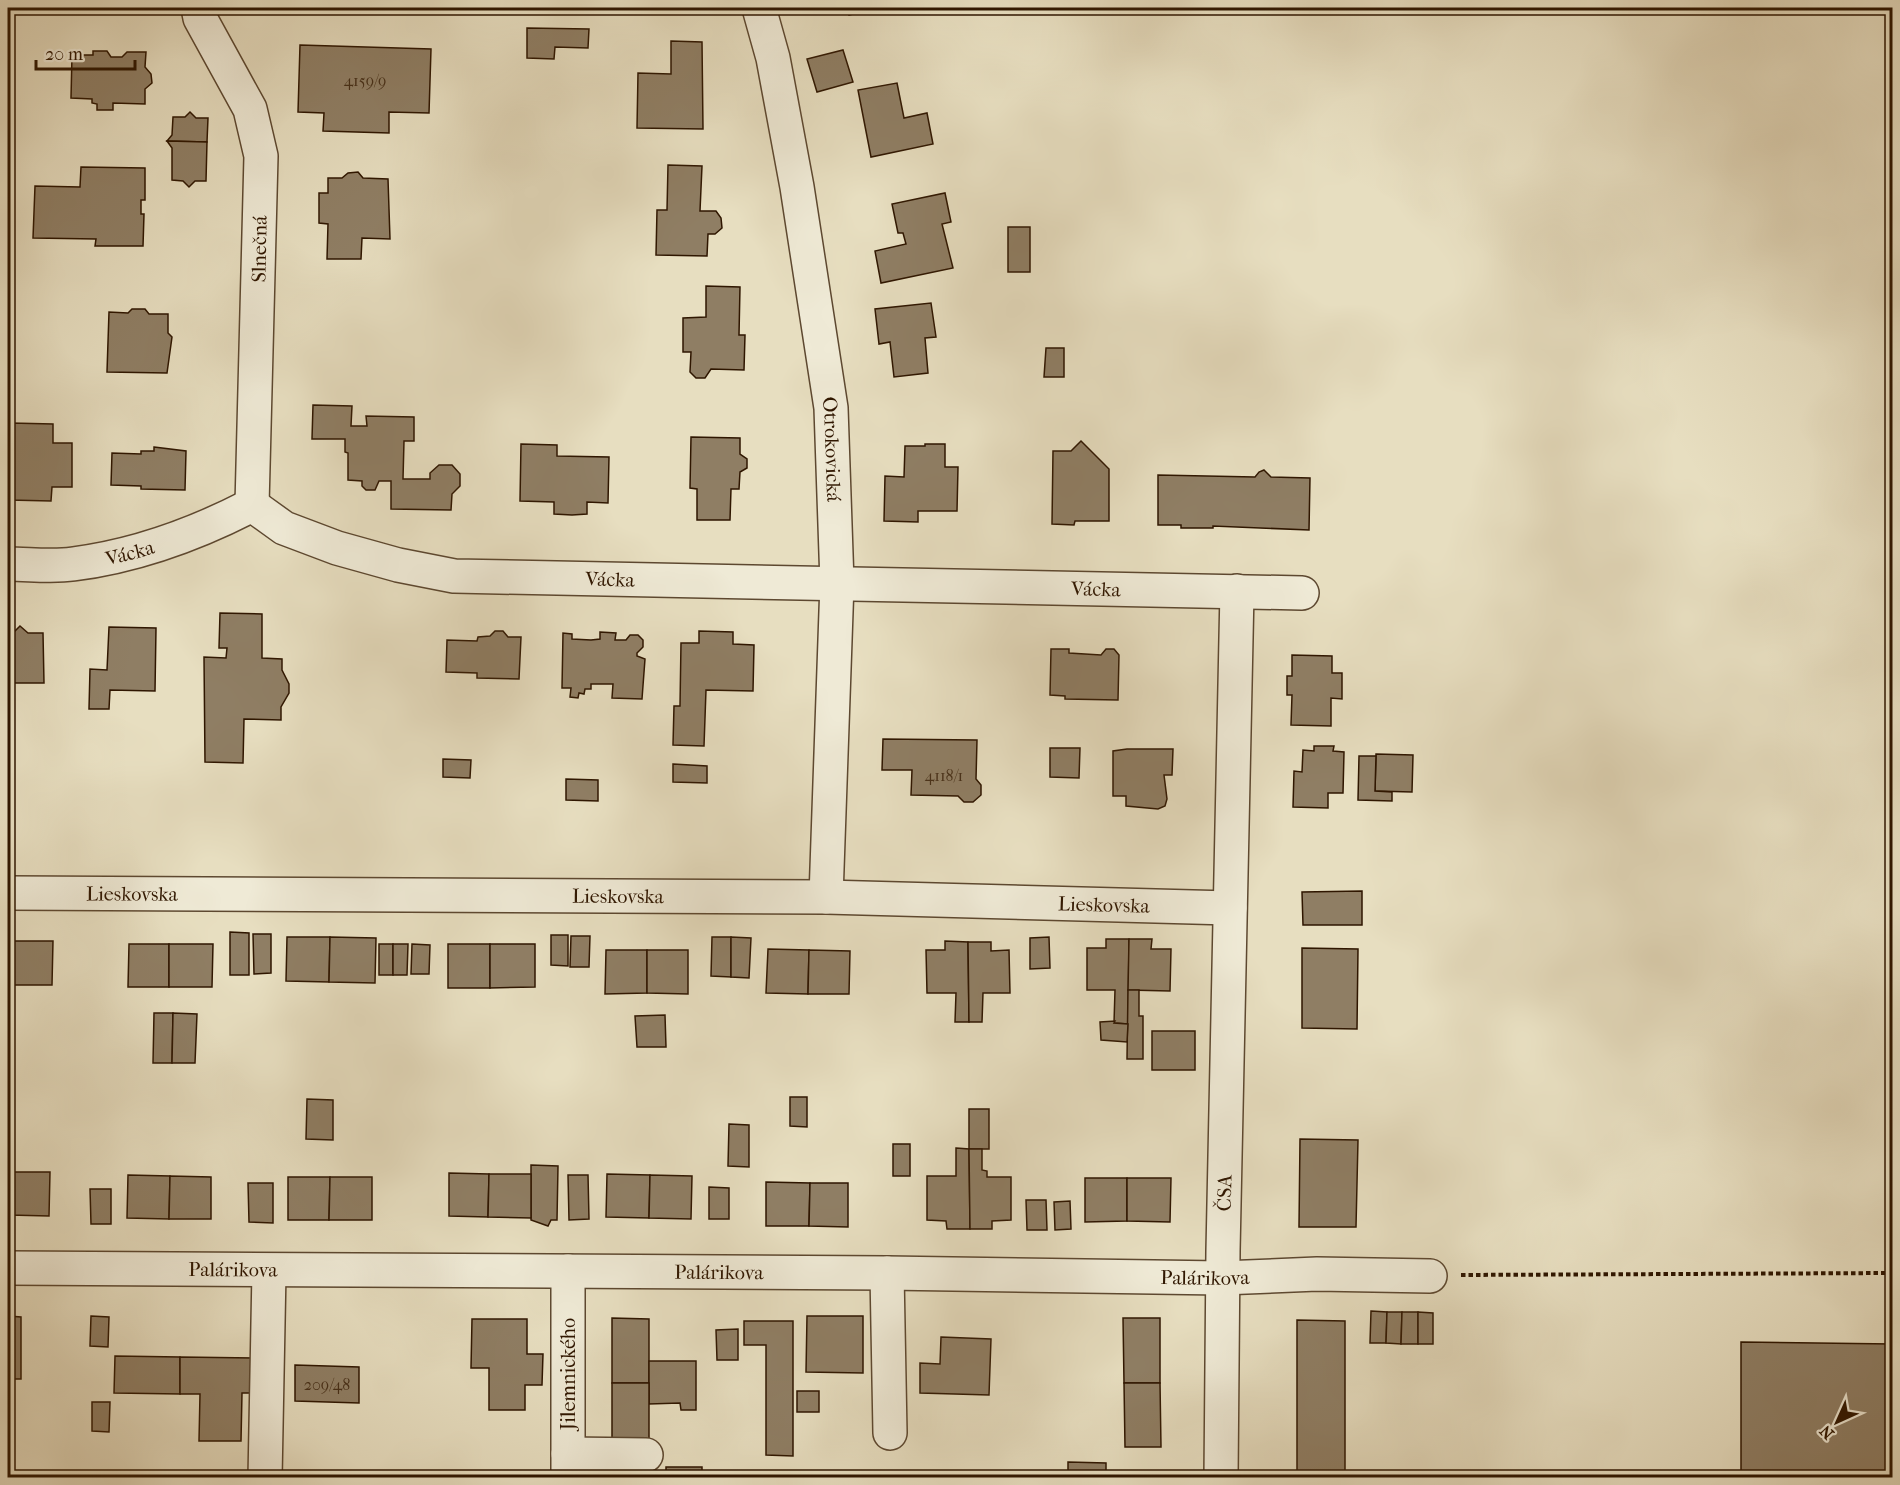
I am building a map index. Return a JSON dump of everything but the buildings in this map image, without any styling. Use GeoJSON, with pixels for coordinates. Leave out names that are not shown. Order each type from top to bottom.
{"type":"FeatureCollection","features":[{"type":"Feature","properties":{"kind":"street","name":"Slnečná"},"geometry":{"type":"LineString","coordinates":[[198,8],[200,18],[250,109],[261,156],[252,505]]}},
{"type":"Feature","properties":{"kind":"street","name":"Otrokovická"},"geometry":{"type":"LineString","coordinates":[[759,8],[773,57],[793,164],[831,408],[837,584],[826,897]]}},
{"type":"Feature","properties":{"kind":"street","name":"Vácka"},"geometry":{"type":"LineString","coordinates":[[8,564],[70,565],[125,555],[207,529],[252,505],[285,528],[337,548],[398,565],[454,576],[1302,593]]}},
{"type":"Feature","properties":{"kind":"street"},"geometry":{"type":"LineString","coordinates":[[1230,908],[1237,591]]}},
{"type":"Feature","properties":{"kind":"street","name":"Lieskovska"},"geometry":{"type":"LineString","coordinates":[[8,893],[826,897],[1230,908]]}},
{"type":"Feature","properties":{"kind":"street","name":"ČSA"},"geometry":{"type":"LineString","coordinates":[[1221,1478],[1222,1278],[1230,908]]}},
{"type":"Feature","properties":{"kind":"street","name":"Palárikova"},"geometry":{"type":"LineString","coordinates":[[8,1268],[887,1273],[1222,1278],[1317,1274],[1430,1276]]}},
{"type":"Feature","properties":{"kind":"street"},"geometry":{"type":"LineString","coordinates":[[265,1478],[269,1270]]}},
{"type":"Feature","properties":{"kind":"street","name":"Jilemnického"},"geometry":{"type":"LineString","coordinates":[[568,1271],[568,1466]]}},
{"type":"Feature","properties":{"kind":"street"},"geometry":{"type":"LineString","coordinates":[[887,1273],[890,1433]]}},
{"type":"Feature","properties":{"kind":"street"},"geometry":{"type":"LineString","coordinates":[[568,1466],[646,1455]]}},
{"type":"Feature","properties":{"kind":"path"},"geometry":{"type":"LineString","coordinates":[[1430,1276],[1893,1273]]}}]}
